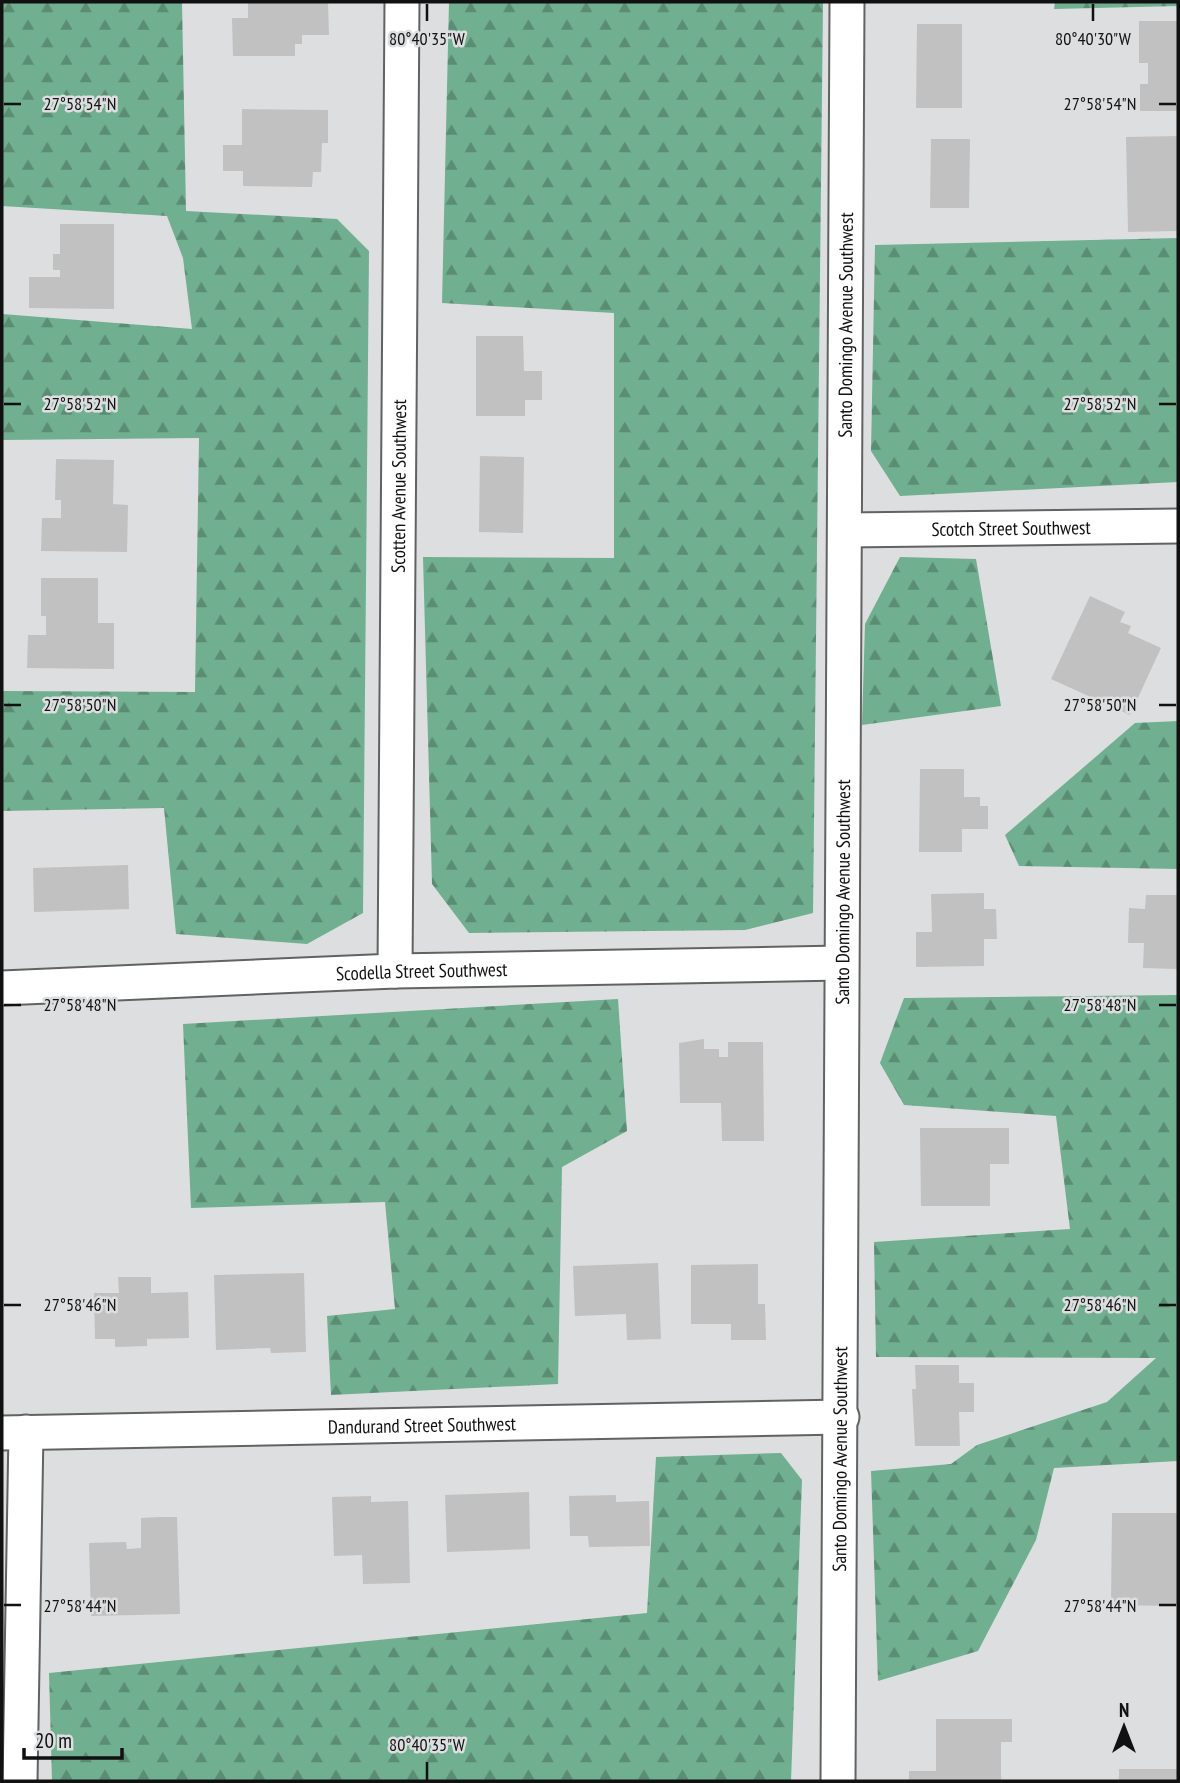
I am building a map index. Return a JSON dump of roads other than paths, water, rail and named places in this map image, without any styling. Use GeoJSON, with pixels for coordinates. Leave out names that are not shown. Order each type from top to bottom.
{"type":"FeatureCollection","features":[{"type":"Feature","properties":{"kind":"street","name":"Scotten Avenue Southwest"},"geometry":{"type":"LineString","coordinates":[[395,971],[402,2]]}},
{"type":"Feature","properties":{"kind":"street","name":"Santo Domingo Avenue Southwest"},"geometry":{"type":"LineString","coordinates":[[838,1781],[842,1417],[841,963],[847,2]]}},
{"type":"Feature","properties":{"kind":"street","name":"Scotch Street Southwest"},"geometry":{"type":"LineString","coordinates":[[845,530],[1178,526]]}},
{"type":"Feature","properties":{"kind":"street","name":"Scodella Street Southwest"},"geometry":{"type":"LineString","coordinates":[[2,988],[395,971],[841,963]]}},
{"type":"Feature","properties":{"kind":"street","name":"Dandurand Street Southwest"},"geometry":{"type":"LineString","coordinates":[[14,1433],[842,1417]]}},
{"type":"Feature","properties":{"kind":"street"},"geometry":{"type":"LineString","coordinates":[[14,1433],[19,1781]]}}]}
